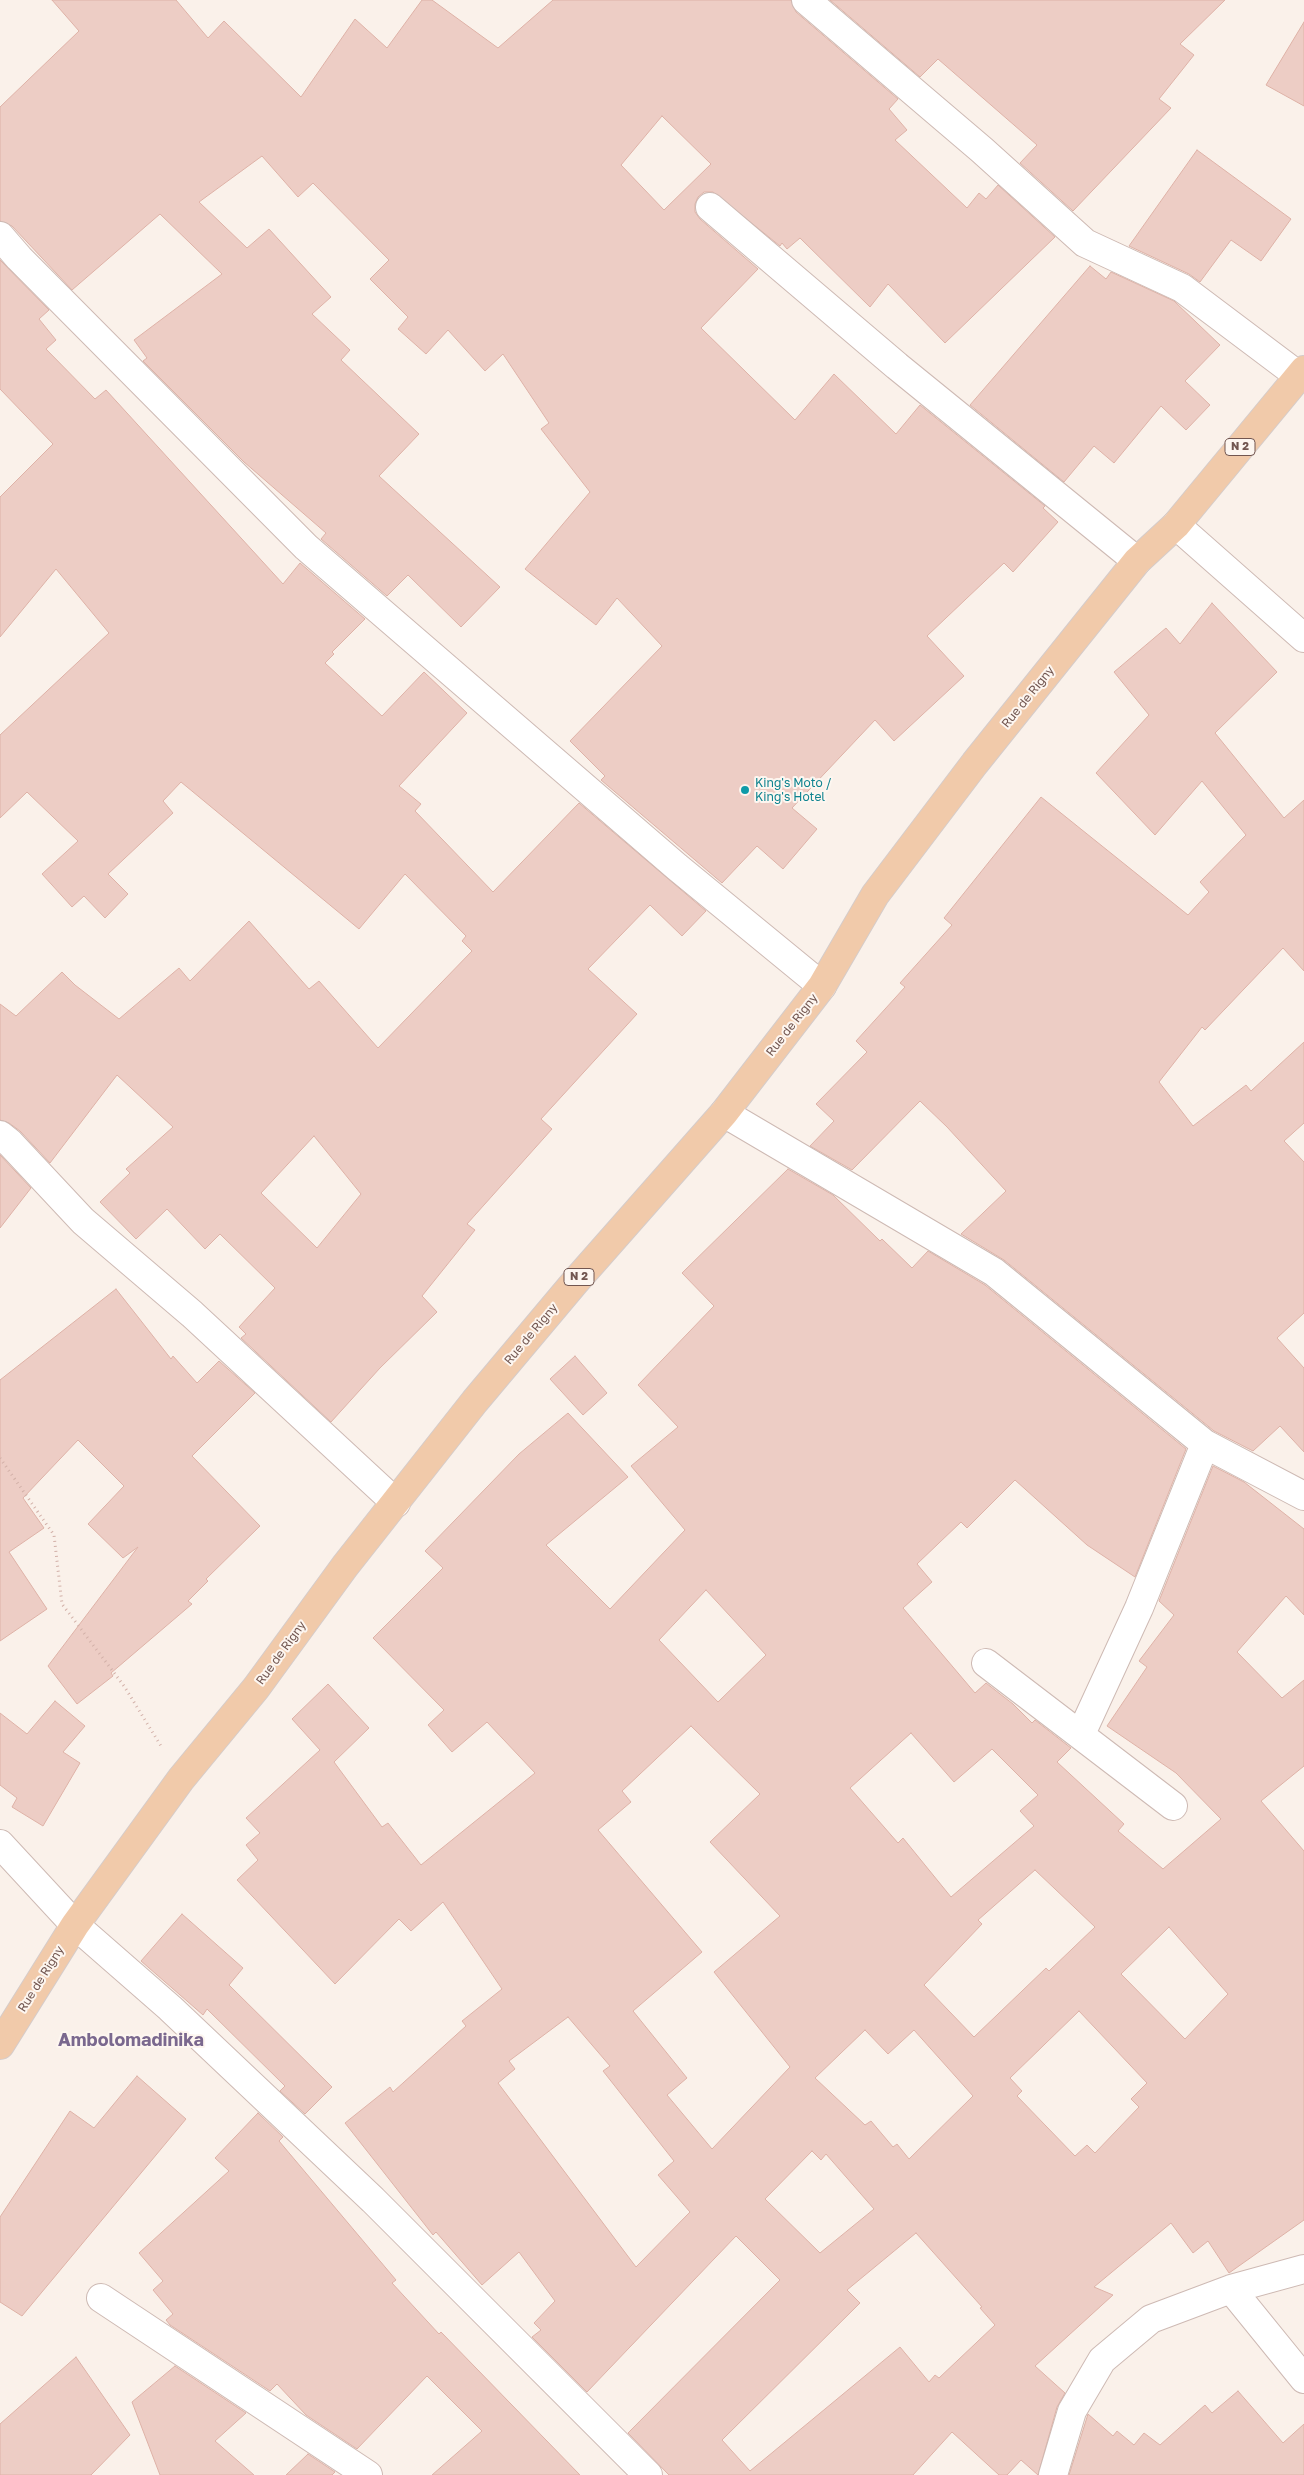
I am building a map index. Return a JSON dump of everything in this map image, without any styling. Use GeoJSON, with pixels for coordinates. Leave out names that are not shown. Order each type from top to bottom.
{"type":"FeatureCollection","features":[{"type":"Feature","properties":{"kind":"main road","name":"N 2"},"geometry":{"type":"LineString","coordinates":[[1176,525],[1302,373]]}},
{"type":"Feature","properties":{"kind":"main road","name":"Rue de Rigny"},"geometry":{"type":"LineString","coordinates":[[0,2045],[75,1925],[181,1779],[256,1688],[345,1566],[396,1504],[475,1401],[575,1282],[724,1113],[822,986],[875,895],[975,763],[1137,560],[1176,525]]}},
{"type":"Feature","properties":{"kind":"street"},"geometry":{"type":"LineString","coordinates":[[806,0],[982,150],[1085,243],[1182,288],[1302,373]]}},
{"type":"Feature","properties":{"kind":"street"},"geometry":{"type":"LineString","coordinates":[[710,207],[897,366],[1137,560]]}},
{"type":"Feature","properties":{"kind":"street"},"geometry":{"type":"LineString","coordinates":[[0,236],[26,265],[306,547],[677,867],[822,986]]}},
{"type":"Feature","properties":{"kind":"street"},"geometry":{"type":"LineString","coordinates":[[1176,525],[1304,638]]}},
{"type":"Feature","properties":{"kind":"street"},"geometry":{"type":"LineString","coordinates":[[724,1113],[994,1272],[1204,1444],[1304,1496]]}},
{"type":"Feature","properties":{"kind":"street"},"geometry":{"type":"LineString","coordinates":[[0,1135],[10,1142],[83,1221],[192,1314],[396,1504]]}},
{"type":"Feature","properties":{"kind":"street"},"geometry":{"type":"LineString","coordinates":[[1081,1734],[1138,1608],[1204,1444]]}},
{"type":"Feature","properties":{"kind":"street"},"geometry":{"type":"LineString","coordinates":[[986,1663],[1173,1806]]}},
{"type":"Feature","properties":{"kind":"street"},"geometry":{"type":"LineString","coordinates":[[0,1844],[75,1925],[170,2008],[373,2200],[648,2475]]}},
{"type":"Feature","properties":{"kind":"street"},"geometry":{"type":"LineString","coordinates":[[1053,2475],[1072,2411],[1102,2360],[1151,2319],[1231,2289],[1304,2269]]}},
{"type":"Feature","properties":{"kind":"street"},"geometry":{"type":"LineString","coordinates":[[1231,2289],[1304,2379]]}},
{"type":"Feature","properties":{"kind":"street"},"geometry":{"type":"LineString","coordinates":[[101,2298],[368,2475]]}},
{"type":"Feature","properties":{"kind":"path"},"geometry":{"type":"LineString","coordinates":[[0,1458],[54,1535],[62,1604],[124,1686],[181,1779]]}},
{"type":"Feature","properties":{"kind":"building"},"geometry":{"type":"Polygon","coordinates":[[[52,0],[176,0],[208,38],[224,21],[301,97],[355,19],[387,48],[422,0],[432,0],[498,48],[553,0],[791,0],[796,12],[898,99],[889,109],[907,130],[895,140],[967,208],[979,193],[986,199],[998,185],[1055,237],[945,343],[888,284],[870,307],[800,238],[787,249],[782,243],[780,246],[713,192],[704,192],[698,197],[695,204],[695,212],[700,219],[758,269],[701,328],[795,420],[834,374],[896,434],[920,405],[1045,506],[1043,508],[1058,522],[1013,572],[1004,563],[927,636],[964,676],[894,741],[875,720],[792,808],[817,829],[783,869],[757,846],[722,883],[601,780],[605,776],[570,741],[662,646],[617,598],[596,625],[525,569],[590,492],[541,429],[549,423],[503,354],[485,371],[448,330],[426,354],[398,329],[408,317],[370,279],[389,260],[313,183],[298,197],[262,156],[199,202],[247,248],[269,229],[331,297],[312,314],[350,350],[341,360],[419,434],[379,476],[500,587],[461,627],[408,575],[387,596],[321,539],[326,533],[244,462],[143,361],[147,358],[134,340],[222,274],[160,214],[72,290],[12,226],[0,221],[0,107],[79,31],[52,0]],[[662,116],[621,165],[664,210],[711,164],[662,116]]]}},
{"type":"Feature","properties":{"kind":"building"},"geometry":{"type":"Polygon","coordinates":[[[830,0],[1225,0],[1180,44],[1194,55],[1159,99],[1171,108],[1073,211],[1020,163],[1037,145],[938,59],[920,77],[830,0]]]}},
{"type":"Feature","properties":{"kind":"building"},"geometry":{"type":"Polygon","coordinates":[[[1304,22],[1304,106],[1266,85],[1304,22]]]}},
{"type":"Feature","properties":{"kind":"building"},"geometry":{"type":"Polygon","coordinates":[[[1197,150],[1291,219],[1261,261],[1231,240],[1200,282],[1189,274],[1129,246],[1197,150]]]}},
{"type":"Feature","properties":{"kind":"building"},"geometry":{"type":"Polygon","coordinates":[[[0,260],[49,310],[39,319],[56,340],[46,349],[95,399],[106,390],[283,584],[300,563],[365,619],[332,652],[334,654],[325,663],[382,716],[424,672],[467,713],[399,786],[421,804],[415,811],[493,892],[579,803],[706,911],[682,936],[650,905],[588,969],[637,1014],[541,1119],[552,1129],[467,1224],[475,1230],[422,1296],[437,1312],[380,1368],[331,1422],[241,1338],[246,1334],[239,1327],[275,1288],[220,1234],[205,1249],[167,1209],[136,1239],[100,1202],[130,1173],[126,1169],[173,1127],[117,1075],[50,1163],[20,1131],[9,1123],[0,1120],[0,1004],[16,1016],[62,972],[75,985],[119,1019],[179,968],[190,981],[249,921],[309,989],[319,981],[378,1048],[472,951],[462,941],[466,936],[405,874],[359,929],[181,782],[163,801],[173,813],[108,874],[128,894],[105,918],[84,896],[72,907],[42,874],[78,841],[27,792],[0,818],[0,735],[109,633],[56,569],[0,637],[0,497],[53,444],[0,389],[0,260]],[[314,1136],[261,1193],[317,1248],[361,1194],[314,1136]]]}},
{"type":"Feature","properties":{"kind":"building"},"geometry":{"type":"Polygon","coordinates":[[[1090,266],[1106,279],[1111,272],[1174,301],[1220,345],[1185,381],[1210,405],[1186,430],[1161,406],[1114,463],[1094,446],[1064,482],[970,405],[1090,266]]]}},
{"type":"Feature","properties":{"kind":"building"},"geometry":{"type":"Polygon","coordinates":[[[1212,603],[1277,672],[1215,733],[1284,818],[1304,800],[1304,971],[1283,948],[1205,1030],[1202,1027],[1159,1082],[1193,1126],[1246,1085],[1251,1091],[1304,1042],[1304,1123],[1284,1141],[1304,1162],[1304,1313],[1277,1338],[1304,1368],[1304,1452],[1280,1426],[1253,1451],[1214,1431],[1004,1260],[961,1234],[1006,1191],[947,1127],[920,1101],[852,1170],[810,1146],[834,1121],[816,1104],[867,1052],[856,1041],[905,987],[900,983],[952,925],[944,918],[1041,797],[1188,915],[1209,892],[1200,882],[1246,835],[1202,781],[1155,835],[1096,773],[1149,715],[1114,672],[1166,628],[1180,644],[1212,603]]]}},
{"type":"Feature","properties":{"kind":"building"},"geometry":{"type":"Polygon","coordinates":[[[0,1155],[31,1188],[0,1228],[0,1155]]]}},
{"type":"Feature","properties":{"kind":"building"},"geometry":{"type":"Polygon","coordinates":[[[788,1169],[833,1195],[880,1241],[882,1239],[912,1268],[928,1251],[985,1285],[1186,1449],[1135,1577],[1087,1545],[1015,1480],[967,1528],[961,1522],[917,1564],[932,1582],[903,1608],[975,1693],[986,1683],[1013,1704],[1032,1723],[1035,1720],[1071,1748],[1057,1762],[1124,1824],[1118,1831],[1163,1869],[1221,1819],[1176,1773],[1107,1726],[1147,1667],[1139,1661],[1174,1615],[1159,1601],[1213,1466],[1244,1482],[1304,1529],[1304,1615],[1286,1596],[1237,1652],[1282,1698],[1304,1680],[1304,1766],[1261,1801],[1304,1851],[1304,2220],[1229,2273],[1208,2241],[1193,2253],[1171,2223],[1094,2287],[1113,2295],[1035,2366],[1065,2393],[1057,2407],[1038,2475],[1021,2460],[1007,2475],[999,2475],[952,2432],[913,2475],[669,2475],[628,2433],[780,2280],[736,2236],[587,2392],[532,2337],[541,2330],[534,2323],[555,2301],[519,2252],[482,2285],[436,2232],[433,2235],[345,2123],[390,2087],[393,2092],[466,2026],[462,2021],[502,1989],[443,1902],[411,1931],[399,1919],[335,1984],[237,1880],[258,1860],[246,1845],[260,1833],[246,1818],[320,1750],[292,1719],[328,1684],[369,1728],[334,1762],[382,1827],[388,1823],[421,1865],[535,1773],[487,1722],[452,1752],[428,1725],[444,1710],[373,1638],[443,1568],[425,1551],[519,1454],[568,1413],[628,1477],[546,1545],[610,1609],[685,1530],[631,1466],[678,1427],[638,1385],[714,1306],[682,1273],[788,1169]],[[706,1590],[659,1640],[718,1702],[766,1655],[706,1590]],[[691,1726],[622,1791],[631,1802],[598,1830],[702,1952],[633,2011],[687,2078],[667,2095],[712,2149],[790,2067],[714,1972],[780,1916],[710,1842],[760,1794],[691,1726]],[[911,1733],[850,1788],[898,1843],[903,1838],[951,1897],[1034,1826],[1020,1811],[1038,1795],[992,1749],[954,1782],[911,1733]],[[1035,1870],[978,1920],[982,1924],[924,1985],[974,2037],[1046,1968],[1049,1971],[1095,1927],[1035,1870]],[[1169,1927],[1121,1974],[1185,2039],[1228,1994],[1169,1927]],[[1079,2011],[1010,2078],[1022,2091],[1017,2096],[1075,2156],[1087,2145],[1095,2153],[1139,2107],[1131,2099],[1147,2083],[1079,2011]],[[568,2017],[509,2061],[515,2069],[498,2083],[636,2267],[690,2212],[658,2175],[674,2161],[603,2071],[610,2066],[568,2017]],[[865,2030],[815,2078],[865,2125],[871,2121],[893,2147],[897,2144],[909,2159],[973,2096],[914,2030],[888,2054],[865,2030]],[[812,2151],[765,2199],[820,2253],[874,2209],[826,2154],[821,2160],[812,2151]],[[916,2233],[847,2290],[860,2303],[722,2440],[750,2471],[900,2347],[929,2382],[935,2375],[939,2378],[995,2325],[980,2308],[982,2307],[916,2233]]]}},
{"type":"Feature","properties":{"kind":"building"},"geometry":{"type":"Polygon","coordinates":[[[116,1289],[171,1359],[173,1356],[197,1383],[219,1361],[255,1393],[192,1456],[260,1526],[206,1579],[208,1581],[188,1601],[192,1604],[111,1673],[113,1676],[77,1704],[48,1666],[138,1547],[123,1558],[88,1524],[124,1486],[78,1440],[23,1498],[44,1528],[9,1552],[47,1609],[0,1641],[0,1380],[116,1289]]]}},
{"type":"Feature","properties":{"kind":"building"},"geometry":{"type":"Polygon","coordinates":[[[575,1356],[607,1393],[583,1415],[550,1379],[575,1356]]]}},
{"type":"Feature","properties":{"kind":"building"},"geometry":{"type":"Polygon","coordinates":[[[55,1701],[85,1726],[63,1752],[80,1763],[43,1826],[12,1807],[17,1798],[0,1785],[0,1713],[27,1734],[55,1701]]]}},
{"type":"Feature","properties":{"kind":"building"},"geometry":{"type":"Polygon","coordinates":[[[182,1914],[243,1968],[229,1985],[332,2087],[305,2114],[280,2091],[285,2086],[207,2009],[203,2015],[141,1961],[182,1914]]]}},
{"type":"Feature","properties":{"kind":"building"},"geometry":{"type":"Polygon","coordinates":[[[137,2076],[186,2119],[22,2316],[0,2302],[0,2217],[70,2111],[94,2128],[137,2076]]]}},
{"type":"Feature","properties":{"kind":"building"},"geometry":{"type":"Polygon","coordinates":[[[258,2113],[283,2137],[279,2141],[396,2280],[392,2283],[439,2334],[441,2332],[580,2475],[432,2475],[482,2431],[427,2376],[357,2449],[306,2415],[277,2384],[270,2391],[170,2325],[166,2320],[173,2314],[153,2290],[163,2281],[139,2253],[229,2171],[215,2158],[258,2113]]]}},
{"type":"Feature","properties":{"kind":"building"},"geometry":{"type":"Polygon","coordinates":[[[76,2357],[130,2435],[91,2475],[0,2475],[0,2424],[76,2357]]]}},
{"type":"Feature","properties":{"kind":"building"},"geometry":{"type":"Polygon","coordinates":[[[175,2366],[246,2413],[215,2441],[254,2475],[160,2475],[132,2402],[175,2366]]]}},
{"type":"Feature","properties":{"kind":"building"},"geometry":{"type":"Polygon","coordinates":[[[1238,2391],[1283,2443],[1304,2424],[1304,2475],[1069,2475],[1088,2414],[1113,2436],[1117,2431],[1134,2445],[1144,2433],[1160,2445],[1205,2405],[1212,2413],[1238,2391]]]}},
{"type":"Feature","properties":{"kind":"building"},"geometry":{"type":"Polygon","coordinates":[[[308,2454],[335,2472],[332,2475],[286,2475],[308,2454]]]}},
{"type":"Feature","properties":{"kind":"place","name":"King's Moto / King's Hotel"},"geometry":{"type":"Point","coordinates":[745,790]}},
{"type":"Feature","properties":{"kind":"district","name":"Ambolomadinika"},"geometry":{"type":"Point","coordinates":[131,2040]}}]}
